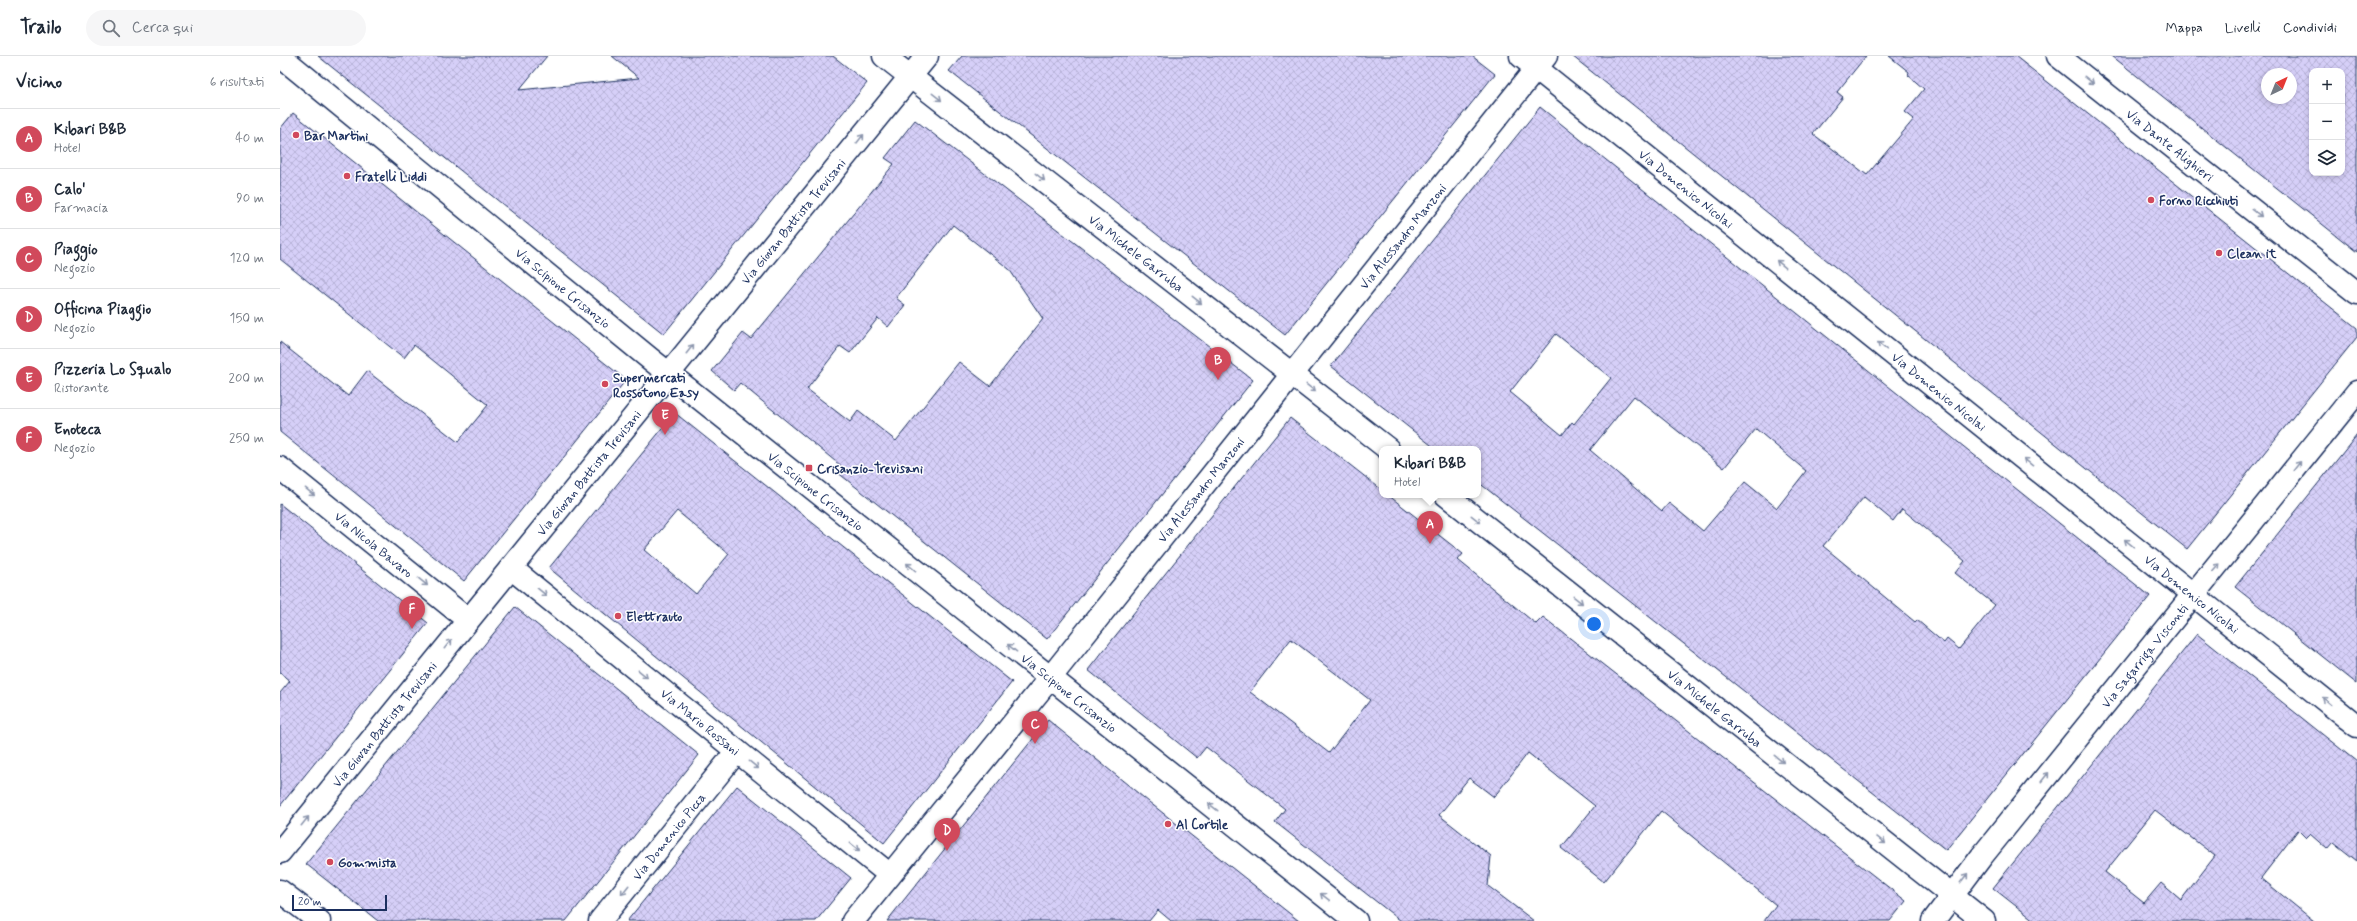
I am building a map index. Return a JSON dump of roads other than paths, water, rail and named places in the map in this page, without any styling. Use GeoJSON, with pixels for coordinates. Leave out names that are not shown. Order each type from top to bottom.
{"type":"FeatureCollection","features":[{"type":"Feature","properties":{"kind":"street","name":"Via Michele Garruba"},"geometry":{"type":"LineString","coordinates":[[884,56],[1384,446]]}},
{"type":"Feature","properties":{"kind":"street","name":"Via Giovan Battista Trevisani"},"geometry":{"type":"LineString","coordinates":[[280,852],[927,56]]}},
{"type":"Feature","properties":{"kind":"street","name":"Via Dante Alighieri"},"geometry":{"type":"LineString","coordinates":[[2058,56],[2357,293]]}},
{"type":"Feature","properties":{"kind":"street","name":"Via Alessandro Manzoni"},"geometry":{"type":"LineString","coordinates":[[853,921],[1050,678],[1292,374],[1534,60]]}},
{"type":"Feature","properties":{"kind":"street","name":"Via Domenico Nicolai"},"geometry":{"type":"LineString","coordinates":[[1534,60],[2357,726]]}},
{"type":"Feature","properties":{"kind":"street","name":"Via Scipione Crisanzio"},"geometry":{"type":"LineString","coordinates":[[287,64],[670,374],[1356,921]]}},
{"type":"Feature","properties":{"kind":"street","name":"Via Sagarriga Visconti"},"geometry":{"type":"LineString","coordinates":[[1933,921],[1951,895],[2192,593],[2221,562],[2357,392]]}},
{"type":"Feature","properties":{"kind":"street","name":"Via Nicola Bavaro"},"geometry":{"type":"LineString","coordinates":[[280,468],[468,620]]}},
{"type":"Feature","properties":{"kind":"street","name":"Via Michele Garruba"},"geometry":{"type":"LineString","coordinates":[[1450,498],[1984,921]]}},
{"type":"Feature","properties":{"kind":"street","name":"Via Mario Rossani"},"geometry":{"type":"LineString","coordinates":[[511,568],[890,875]]}},
{"type":"Feature","properties":{"kind":"street","name":"Via Domenico Picca"},"geometry":{"type":"LineString","coordinates":[[600,921],[737,751]]}},
{"type":"Feature","properties":{"kind":"street"},"geometry":{"type":"LineString","coordinates":[[280,891],[319,921]]}},
{"type":"Feature","properties":{"kind":"place","name":"Bar Martini"},"geometry":{"type":"Point","coordinates":[296,135]}},
{"type":"Feature","properties":{"kind":"place","name":"Fratelli Liddi"},"geometry":{"type":"Point","coordinates":[347,176]}},
{"type":"Feature","properties":{"kind":"place","name":"Forno Ricchiuti"},"geometry":{"type":"Point","coordinates":[2151,200]}},
{"type":"Feature","properties":{"kind":"place","name":"Clean it"},"geometry":{"type":"Point","coordinates":[2219,253]}},
{"type":"Feature","properties":{"kind":"place","name":"Calo'"},"geometry":{"type":"Point","coordinates":[1218,380]}},
{"type":"Feature","properties":{"kind":"place","name":"Supermercati Rossotono Easy"},"geometry":{"type":"Point","coordinates":[605,384]}},
{"type":"Feature","properties":{"kind":"place","name":"Pizzeria Lo Squalo"},"geometry":{"type":"Point","coordinates":[665,435]}},
{"type":"Feature","properties":{"kind":"place","name":"Crisanzio-Trevisani"},"geometry":{"type":"Point","coordinates":[809,468]}},
{"type":"Feature","properties":{"kind":"place","name":"Kibari B&B"},"geometry":{"type":"Point","coordinates":[1430,544]}},
{"type":"Feature","properties":{"kind":"place","name":"Elettrauto"},"geometry":{"type":"Point","coordinates":[618,616]}},
{"type":"Feature","properties":{"kind":"place","name":"Enoteca"},"geometry":{"type":"Point","coordinates":[412,629]}},
{"type":"Feature","properties":{"kind":"place","name":"Piaggio"},"geometry":{"type":"Point","coordinates":[1035,744]}},
{"type":"Feature","properties":{"kind":"place","name":"Al Cortile"},"geometry":{"type":"Point","coordinates":[1168,824]}},
{"type":"Feature","properties":{"kind":"place","name":"Officina Piaggio"},"geometry":{"type":"Point","coordinates":[947,851]}},
{"type":"Feature","properties":{"kind":"place","name":"Gommista"},"geometry":{"type":"Point","coordinates":[330,862]}}]}
